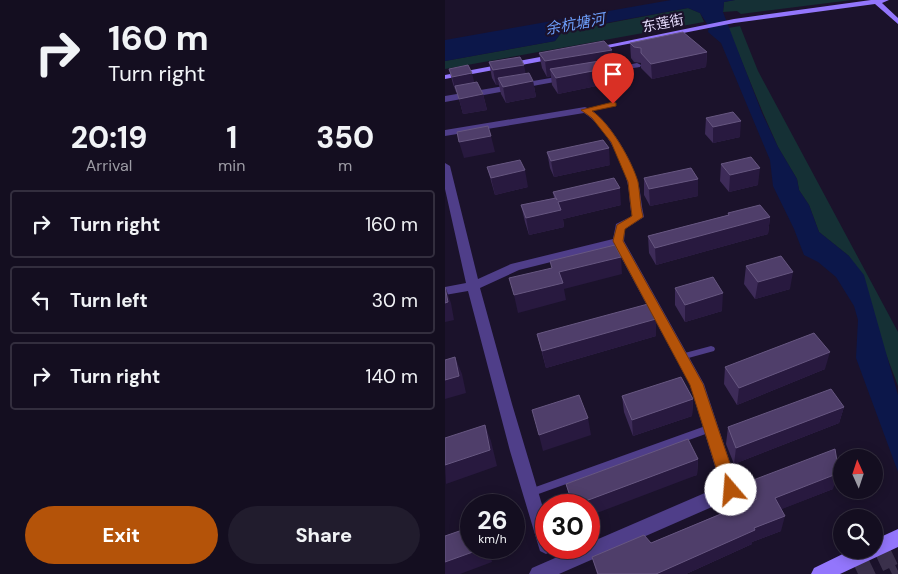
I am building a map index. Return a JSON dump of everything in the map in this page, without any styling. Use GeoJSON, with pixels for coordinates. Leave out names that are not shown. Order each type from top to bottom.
{"type":"FeatureCollection","features":[{"type":"Feature","properties":{"kind":"street","name":"东莲街"},"geometry":{"type":"LineString","coordinates":[[581,51],[642,42],[734,21],[886,0]]}},
{"type":"Feature","properties":{"kind":"street"},"geometry":{"type":"LineString","coordinates":[[875,1],[898,22]]}},
{"type":"Feature","properties":{"kind":"street"},"geometry":{"type":"LineString","coordinates":[[445,77],[562,55]]}},
{"type":"Feature","properties":{"kind":"street"},"geometry":{"type":"LineString","coordinates":[[599,72],[637,65]]}},
{"type":"Feature","properties":{"kind":"street"},"geometry":{"type":"LineString","coordinates":[[445,99],[579,75]]}},
{"type":"Feature","properties":{"kind":"street"},"geometry":{"type":"LineString","coordinates":[[445,133],[585,110],[595,116],[615,142],[633,182],[634,202],[638,217],[620,227],[618,241],[697,384],[731,490],[549,572],[548,559]]}},
{"type":"Feature","properties":{"kind":"street"},"geometry":{"type":"LineString","coordinates":[[445,166],[473,286],[535,511]]}},
{"type":"Feature","properties":{"kind":"street"},"geometry":{"type":"LineString","coordinates":[[445,291],[473,286],[515,267],[618,241]]}},
{"type":"Feature","properties":{"kind":"street"},"geometry":{"type":"LineString","coordinates":[[883,545],[898,538]]}},
{"type":"Feature","properties":{"kind":"street"},"geometry":{"type":"LineString","coordinates":[[820,574],[840,570],[857,559]]}},
{"type":"Feature","properties":{"kind":"lane"},"geometry":{"type":"LineString","coordinates":[[585,110],[613,104]]}},
{"type":"Feature","properties":{"kind":"lane"},"geometry":{"type":"LineString","coordinates":[[681,357],[711,349]]}},
{"type":"Feature","properties":{"kind":"lane"},"geometry":{"type":"LineString","coordinates":[[529,493],[711,428]]}},
{"type":"Feature","properties":{"kind":"green space"},"geometry":{"type":"Polygon","coordinates":[[[735,0],[852,0],[741,14],[737,11],[723,12],[724,2],[735,0]]]}},
{"type":"Feature","properties":{"kind":"green space"},"geometry":{"type":"Polygon","coordinates":[[[688,8],[700,13],[704,22],[445,69],[445,61],[555,41],[562,32],[688,8]]]}},
{"type":"Feature","properties":{"kind":"green space"},"geometry":{"type":"Polygon","coordinates":[[[740,26],[758,71],[898,332],[898,386],[849,256],[819,232],[809,205],[799,190],[797,179],[778,147],[763,113],[728,28],[740,26]]]}},
{"type":"Feature","properties":{"kind":"water","name":"余杭塘河"},"geometry":{"type":"Polygon","coordinates":[[[671,0],[735,0],[724,2],[723,12],[762,113],[778,147],[797,179],[799,190],[809,205],[819,232],[849,256],[864,275],[898,395],[898,472],[856,358],[858,320],[854,306],[836,277],[818,262],[804,255],[794,229],[773,186],[770,160],[721,43],[708,32],[709,27],[700,13],[688,8],[562,31],[555,41],[445,61],[445,40],[671,0]]]}},
{"type":"Feature","properties":{"kind":"building"},"geometry":{"type":"Polygon","coordinates":[[[683,32],[707,52],[651,64],[641,53],[641,48],[634,47],[630,43],[683,32]]]}},
{"type":"Feature","properties":{"kind":"building"},"geometry":{"type":"Polygon","coordinates":[[[604,41],[612,50],[545,61],[539,53],[604,41]]]}},
{"type":"Feature","properties":{"kind":"building"},"geometry":{"type":"Polygon","coordinates":[[[520,57],[524,65],[493,70],[489,62],[520,57]]]}},
{"type":"Feature","properties":{"kind":"building"},"geometry":{"type":"Polygon","coordinates":[[[618,58],[624,65],[556,78],[550,69],[618,58]]]}},
{"type":"Feature","properties":{"kind":"building"},"geometry":{"type":"Polygon","coordinates":[[[468,65],[472,73],[452,77],[449,69],[468,65]]]}},
{"type":"Feature","properties":{"kind":"building"},"geometry":{"type":"Polygon","coordinates":[[[529,73],[533,81],[503,87],[498,78],[529,73]]]}},
{"type":"Feature","properties":{"kind":"building"},"geometry":{"type":"Polygon","coordinates":[[[477,82],[483,94],[459,99],[455,86],[477,82]]]}},
{"type":"Feature","properties":{"kind":"building"},"geometry":{"type":"Polygon","coordinates":[[[733,112],[741,121],[713,127],[706,118],[733,112]]]}},
{"type":"Feature","properties":{"kind":"building"},"geometry":{"type":"Polygon","coordinates":[[[488,126],[491,136],[459,142],[457,132],[488,126]]]}},
{"type":"Feature","properties":{"kind":"building"},"geometry":{"type":"Polygon","coordinates":[[[603,140],[609,148],[551,161],[547,152],[603,140]]]}},
{"type":"Feature","properties":{"kind":"building"},"geometry":{"type":"Polygon","coordinates":[[[751,157],[760,168],[730,175],[721,164],[751,157]]]}},
{"type":"Feature","properties":{"kind":"building"},"geometry":{"type":"Polygon","coordinates":[[[520,160],[525,170],[491,178],[487,167],[520,160]]]}},
{"type":"Feature","properties":{"kind":"building"},"geometry":{"type":"Polygon","coordinates":[[[691,168],[698,179],[649,189],[644,178],[691,168]]]}},
{"type":"Feature","properties":{"kind":"building"},"geometry":{"type":"Polygon","coordinates":[[[614,178],[620,188],[558,202],[561,210],[526,218],[521,205],[556,198],[553,192],[614,178]]]}},
{"type":"Feature","properties":{"kind":"building"},"geometry":{"type":"Polygon","coordinates":[[[760,205],[770,217],[655,248],[648,236],[729,215],[728,213],[760,205]]]}},
{"type":"Feature","properties":{"kind":"building"},"geometry":{"type":"Polygon","coordinates":[[[615,245],[621,257],[559,272],[563,283],[514,295],[509,278],[552,268],[550,261],[615,245]]]}},
{"type":"Feature","properties":{"kind":"building"},"geometry":{"type":"Polygon","coordinates":[[[781,256],[793,272],[758,282],[746,266],[781,256]]]}},
{"type":"Feature","properties":{"kind":"building"},"geometry":{"type":"Polygon","coordinates":[[[713,277],[723,293],[685,305],[675,288],[713,277]]]}},
{"type":"Feature","properties":{"kind":"building"},"geometry":{"type":"Polygon","coordinates":[[[445,287],[448,302],[445,303],[445,287]]]}},
{"type":"Feature","properties":{"kind":"building"},"geometry":{"type":"Polygon","coordinates":[[[648,304],[656,319],[542,351],[537,334],[648,304]]]}},
{"type":"Feature","properties":{"kind":"building"},"geometry":{"type":"Polygon","coordinates":[[[814,333],[830,352],[739,388],[725,367],[814,333]]]}},
{"type":"Feature","properties":{"kind":"building"},"geometry":{"type":"Polygon","coordinates":[[[455,357],[459,376],[445,380],[445,360],[455,357]]]}},
{"type":"Feature","properties":{"kind":"building"},"geometry":{"type":"Polygon","coordinates":[[[681,377],[693,399],[632,420],[622,396],[681,377]]]}},
{"type":"Feature","properties":{"kind":"building"},"geometry":{"type":"Polygon","coordinates":[[[831,389],[844,407],[736,448],[728,427],[831,389]]]}},
{"type":"Feature","properties":{"kind":"building"},"geometry":{"type":"Polygon","coordinates":[[[579,395],[588,418],[539,435],[532,410],[579,395]]]}},
{"type":"Feature","properties":{"kind":"building"},"geometry":{"type":"Polygon","coordinates":[[[485,425],[490,450],[445,465],[445,438],[485,425]]]}},
{"type":"Feature","properties":{"kind":"building"},"geometry":{"type":"Polygon","coordinates":[[[688,439],[698,459],[600,496],[600,494],[569,494],[566,484],[688,439]]]}},
{"type":"Feature","properties":{"kind":"building"},"geometry":{"type":"Polygon","coordinates":[[[833,450],[833,475],[775,498],[785,516],[754,528],[755,530],[656,574],[598,574],[593,559],[600,559],[600,554],[644,535],[651,543],[757,499],[748,482],[833,450]]]}},
{"type":"Feature","properties":{"kind":"building"},"geometry":{"type":"Polygon","coordinates":[[[460,531],[460,557],[445,562],[445,536],[460,531]]]}},
{"type":"Feature","properties":{"kind":"tunnel"},"geometry":{"type":"LineString","coordinates":[[858,574],[898,555]]}},
{"type":"Feature","properties":{"kind":"tunnel"},"geometry":{"type":"LineString","coordinates":[[892,574],[898,571]]}},
{"type":"Feature","properties":{"kind":"route"},"geometry":{"type":"LineString","coordinates":[[613,104],[585,110],[595,116],[615,142],[633,182],[634,202],[638,217],[620,227],[618,241],[697,384],[731,490]]}}]}
